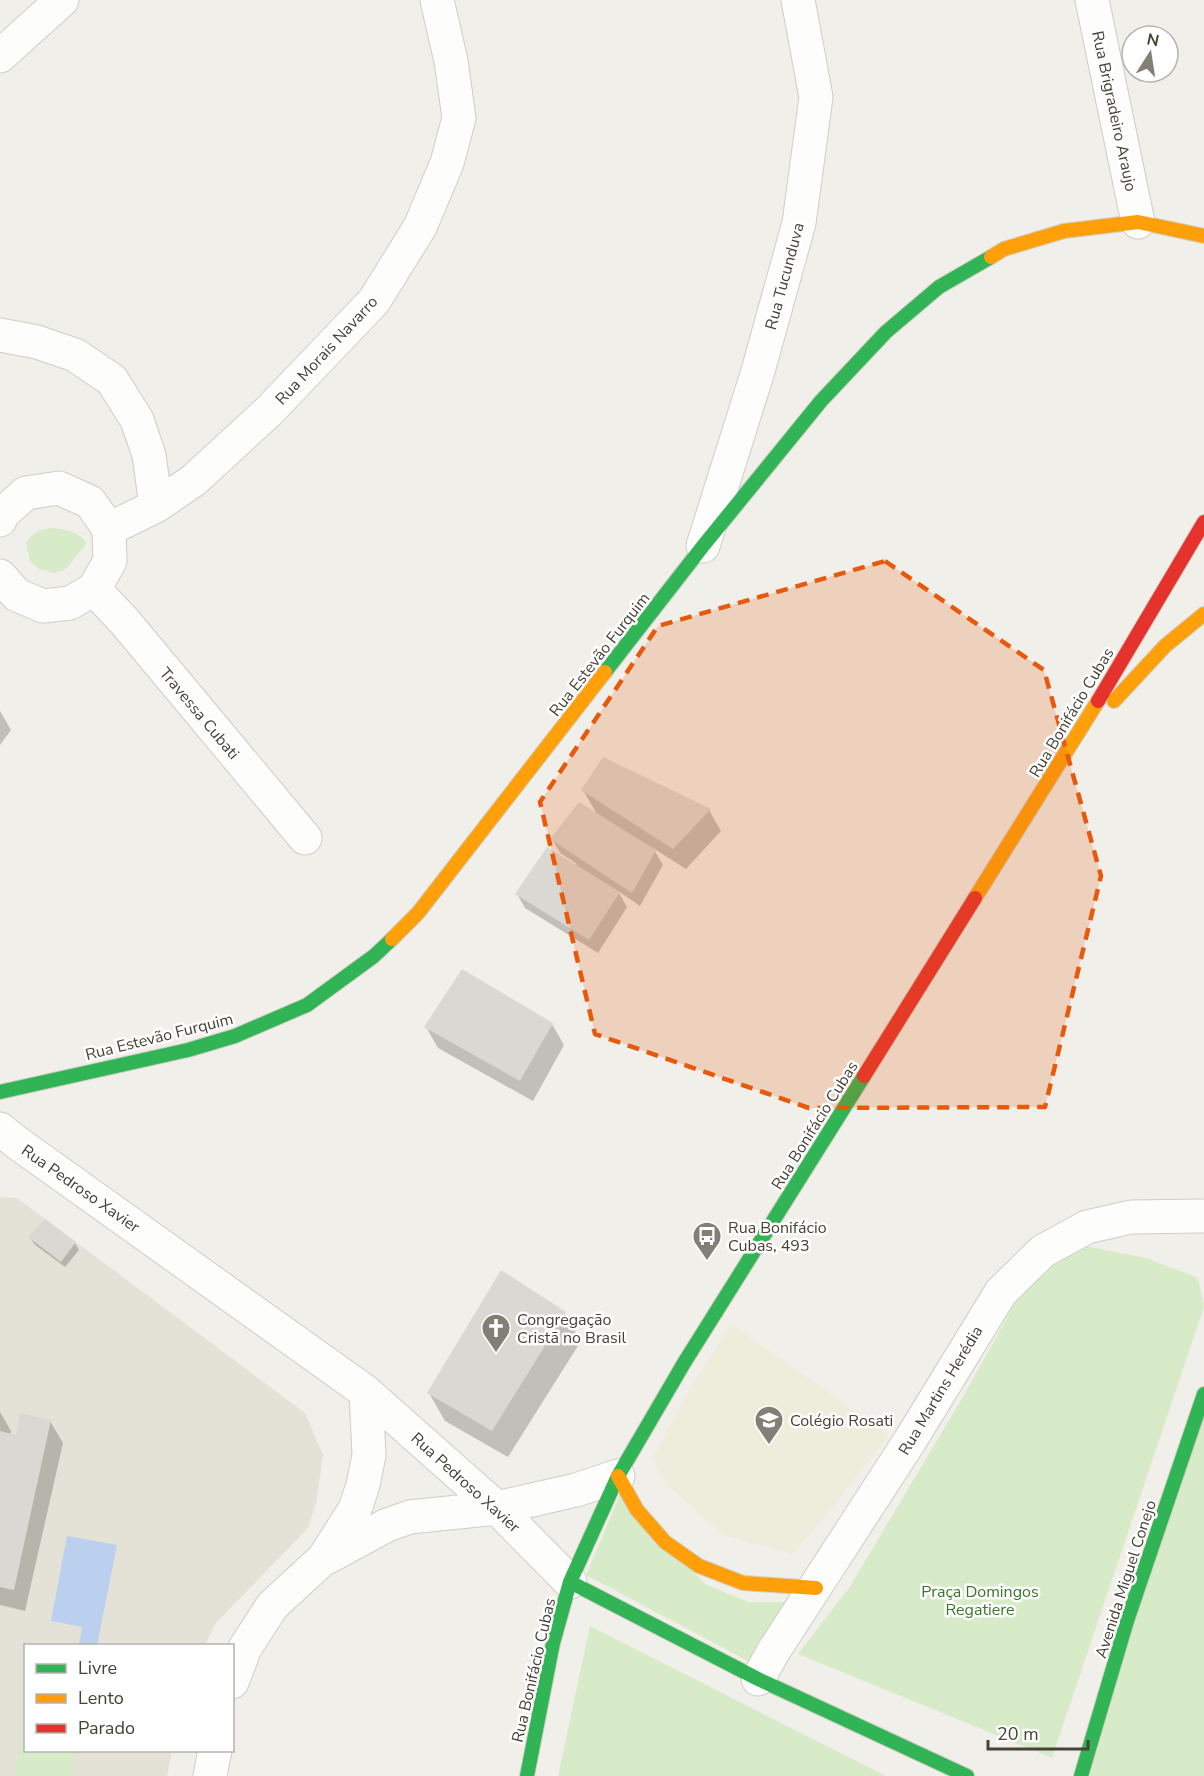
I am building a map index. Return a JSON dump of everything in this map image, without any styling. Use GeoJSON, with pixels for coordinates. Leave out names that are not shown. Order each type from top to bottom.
{"type":"FeatureCollection","features":[{"type":"Feature","properties":{"kind":"street"},"geometry":{"type":"LineString","coordinates":[[0,56],[62,0]]}},
{"type":"Feature","properties":{"kind":"street","name":"Rua Morais Navarro"},"geometry":{"type":"LineString","coordinates":[[109,529],[156,506],[194,480],[268,411],[374,301],[420,227],[447,163],[459,118],[452,61],[437,0]]}},
{"type":"Feature","properties":{"kind":"street","name":"Rua Tucunduva"},"geometry":{"type":"LineString","coordinates":[[703,546],[758,370],[799,223],[816,97],[798,0]]}},
{"type":"Feature","properties":{"kind":"street","name":"Rua Brigradeiro Araujo"},"geometry":{"type":"LineString","coordinates":[[1092,0],[1138,222]]}},
{"type":"Feature","properties":{"kind":"street","name":"Rua Estevão Furquim"},"geometry":{"type":"LineString","coordinates":[[0,1092],[188,1050],[235,1036],[308,1005],[374,956],[418,913],[703,546],[821,401],[886,332],[939,287],[1004,249],[1064,231],[1138,222],[1204,236]]}},
{"type":"Feature","properties":{"kind":"street"},"geometry":{"type":"LineString","coordinates":[[0,335],[37,342],[75,355],[112,380],[137,420],[149,455],[156,506]]}},
{"type":"Feature","properties":{"kind":"street"},"geometry":{"type":"LineString","coordinates":[[0,520],[2,515],[26,493],[59,488],[90,501],[109,529],[110,561],[94,589],[70,603],[43,606],[17,595],[0,576]]}},
{"type":"Feature","properties":{"kind":"street","name":"Rua Bonifácio Cubas"},"geometry":{"type":"LineString","coordinates":[[527,1776],[553,1643],[570,1582],[618,1476],[684,1363],[1069,749],[1204,522]]}},
{"type":"Feature","properties":{"kind":"street","name":"Travessa Cubati"},"geometry":{"type":"LineString","coordinates":[[94,589],[125,622],[305,838]]}},
{"type":"Feature","properties":{"kind":"street"},"geometry":{"type":"LineString","coordinates":[[1069,749],[1165,646],[1204,614]]}},
{"type":"Feature","properties":{"kind":"street","name":"Rua Pedroso Xavier"},"geometry":{"type":"LineString","coordinates":[[0,1129],[16,1143],[366,1392],[497,1508],[570,1582],[758,1679],[967,1776]]}},
{"type":"Feature","properties":{"kind":"street","name":"Rua Martins Herédia"},"geometry":{"type":"LineString","coordinates":[[758,1679],[1001,1292],[1043,1251],[1087,1227],[1131,1217],[1204,1216]]}},
{"type":"Feature","properties":{"kind":"street"},"geometry":{"type":"LineString","coordinates":[[324,1558],[355,1509],[363,1485],[369,1455],[366,1392]]}},
{"type":"Feature","properties":{"kind":"street","name":"Avenida Miguel Conejo"},"geometry":{"type":"LineString","coordinates":[[1081,1776],[1127,1621],[1204,1394]]}},
{"type":"Feature","properties":{"kind":"street"},"geometry":{"type":"LineString","coordinates":[[234,1677],[245,1648],[272,1605],[324,1558],[387,1525],[410,1517],[497,1508],[576,1490],[618,1476],[637,1510],[665,1542],[699,1566],[743,1584],[816,1588]]}},
{"type":"Feature","properties":{"kind":"street"},"geometry":{"type":"LineString","coordinates":[[210,1776],[215,1752]]}},
{"type":"Feature","properties":{"kind":"highlighted area"},"geometry":{"type":"Polygon","coordinates":[[[885,561],[1044,670],[1101,876],[1045,1107],[809,1108],[595,1034],[540,802],[658,626],[885,561]]]}},
{"type":"Feature","properties":{"kind":"shaded area"},"geometry":{"type":"Polygon","coordinates":[[[0,1197],[17,1198],[305,1413],[323,1455],[316,1504],[308,1528],[215,1624],[205,1644],[24,1644],[24,1752],[172,1752],[167,1776],[0,1776],[0,1197]]]}},
{"type":"Feature","properties":{"kind":"shaded area","name":"Colégio Rosati"},"geometry":{"type":"Polygon","coordinates":[[[731,1324],[889,1435],[827,1514],[792,1554],[724,1535],[666,1484],[653,1458],[688,1392],[731,1324]]]}},
{"type":"Feature","properties":{"kind":"green space"},"geometry":{"type":"Polygon","coordinates":[[[53,528],[68,530],[87,543],[66,569],[54,573],[39,569],[30,561],[26,543],[37,532],[53,528]]]}},
{"type":"Feature","properties":{"kind":"green space","name":"Praça Domingos Regatiere"},"geometry":{"type":"Polygon","coordinates":[[[1076,1244],[1146,1258],[1198,1278],[1204,1307],[1052,1758],[798,1654],[849,1588],[961,1400],[1023,1289],[1076,1244]]]}},
{"type":"Feature","properties":{"kind":"green space"},"geometry":{"type":"Polygon","coordinates":[[[1204,1394],[1204,1776],[1081,1776],[1204,1394]]]}},
{"type":"Feature","properties":{"kind":"green space"},"geometry":{"type":"Polygon","coordinates":[[[620,1495],[705,1584],[748,1602],[786,1602],[748,1661],[586,1575],[620,1495]]]}},
{"type":"Feature","properties":{"kind":"green space"},"geometry":{"type":"Polygon","coordinates":[[[590,1626],[886,1776],[558,1776],[590,1626]]]}},
{"type":"Feature","properties":{"kind":"green space"},"geometry":{"type":"Polygon","coordinates":[[[24,1726],[24,1752],[78,1752],[72,1776],[14,1776],[24,1726]]]}},
{"type":"Feature","properties":{"kind":"water"},"geometry":{"type":"Polygon","coordinates":[[[67,1536],[117,1545],[97,1644],[79,1644],[82,1627],[51,1621],[67,1536]]]}},
{"type":"Feature","properties":{"kind":"building"},"geometry":{"type":"Polygon","coordinates":[[[603,757],[711,809],[673,849],[581,790],[603,757]]]}},
{"type":"Feature","properties":{"kind":"building"},"geometry":{"type":"Polygon","coordinates":[[[579,802],[656,850],[632,893],[550,839],[579,802]]]}},
{"type":"Feature","properties":{"kind":"building"},"geometry":{"type":"Polygon","coordinates":[[[547,847],[620,892],[589,940],[515,894],[547,847]]]}},
{"type":"Feature","properties":{"kind":"building"},"geometry":{"type":"Polygon","coordinates":[[[462,969],[553,1023],[520,1081],[424,1027],[462,969]]]}},
{"type":"Feature","properties":{"kind":"building"},"geometry":{"type":"Polygon","coordinates":[[[45,1219],[76,1242],[61,1262],[28,1237],[45,1219]]]}},
{"type":"Feature","properties":{"kind":"building","name":"Congregação Cristã no Brasil"},"geometry":{"type":"Polygon","coordinates":[[[501,1270],[566,1312],[492,1431],[427,1393],[501,1270]]]}},
{"type":"Feature","properties":{"kind":"building"},"geometry":{"type":"Polygon","coordinates":[[[20,1413],[51,1420],[14,1590],[0,1587],[0,1431],[16,1435],[20,1413]]]}},
{"type":"Feature","properties":{"kind":"traffic: fast"},"geometry":{"type":"LineString","coordinates":[[605,672],[703,546],[821,401],[886,332],[939,287],[991,257]]}},
{"type":"Feature","properties":{"kind":"traffic: fast"},"geometry":{"type":"LineString","coordinates":[[0,1092],[188,1050],[235,1036],[307,1005],[374,956],[392,939]]}},
{"type":"Feature","properties":{"kind":"traffic: fast"},"geometry":{"type":"LineString","coordinates":[[527,1776],[553,1643],[570,1582],[618,1476],[684,1363],[864,1076]]}},
{"type":"Feature","properties":{"kind":"traffic: fast"},"geometry":{"type":"LineString","coordinates":[[1081,1776],[1127,1621],[1204,1394]]}},
{"type":"Feature","properties":{"kind":"traffic: fast"},"geometry":{"type":"LineString","coordinates":[[570,1582],[758,1679],[967,1776]]}},
{"type":"Feature","properties":{"kind":"traffic: slow"},"geometry":{"type":"LineString","coordinates":[[991,257],[1004,249],[1064,231],[1138,222],[1204,236]]}},
{"type":"Feature","properties":{"kind":"traffic: slow"},"geometry":{"type":"LineString","coordinates":[[1114,701],[1165,646],[1204,614]]}},
{"type":"Feature","properties":{"kind":"traffic: slow"},"geometry":{"type":"LineString","coordinates":[[392,939],[418,913],[605,672]]}},
{"type":"Feature","properties":{"kind":"traffic: slow"},"geometry":{"type":"LineString","coordinates":[[975,898],[1098,701]]}},
{"type":"Feature","properties":{"kind":"traffic: slow"},"geometry":{"type":"LineString","coordinates":[[618,1476],[637,1510],[665,1542],[699,1566],[743,1583],[816,1588]]}},
{"type":"Feature","properties":{"kind":"traffic: jam"},"geometry":{"type":"LineString","coordinates":[[1098,701],[1204,522]]}},
{"type":"Feature","properties":{"kind":"traffic: jam"},"geometry":{"type":"LineString","coordinates":[[864,1076],[975,898]]}},
{"type":"Feature","properties":{"kind":"place","name":"Rua Bonifácio Cubas, 493"},"geometry":{"type":"Point","coordinates":[707,1262]}},
{"type":"Feature","properties":{"kind":"place","name":"Congregação Cristã no Brasil"},"geometry":{"type":"Point","coordinates":[496,1354]}},
{"type":"Feature","properties":{"kind":"place","name":"Colégio Rosati"},"geometry":{"type":"Point","coordinates":[769,1446]}}]}
